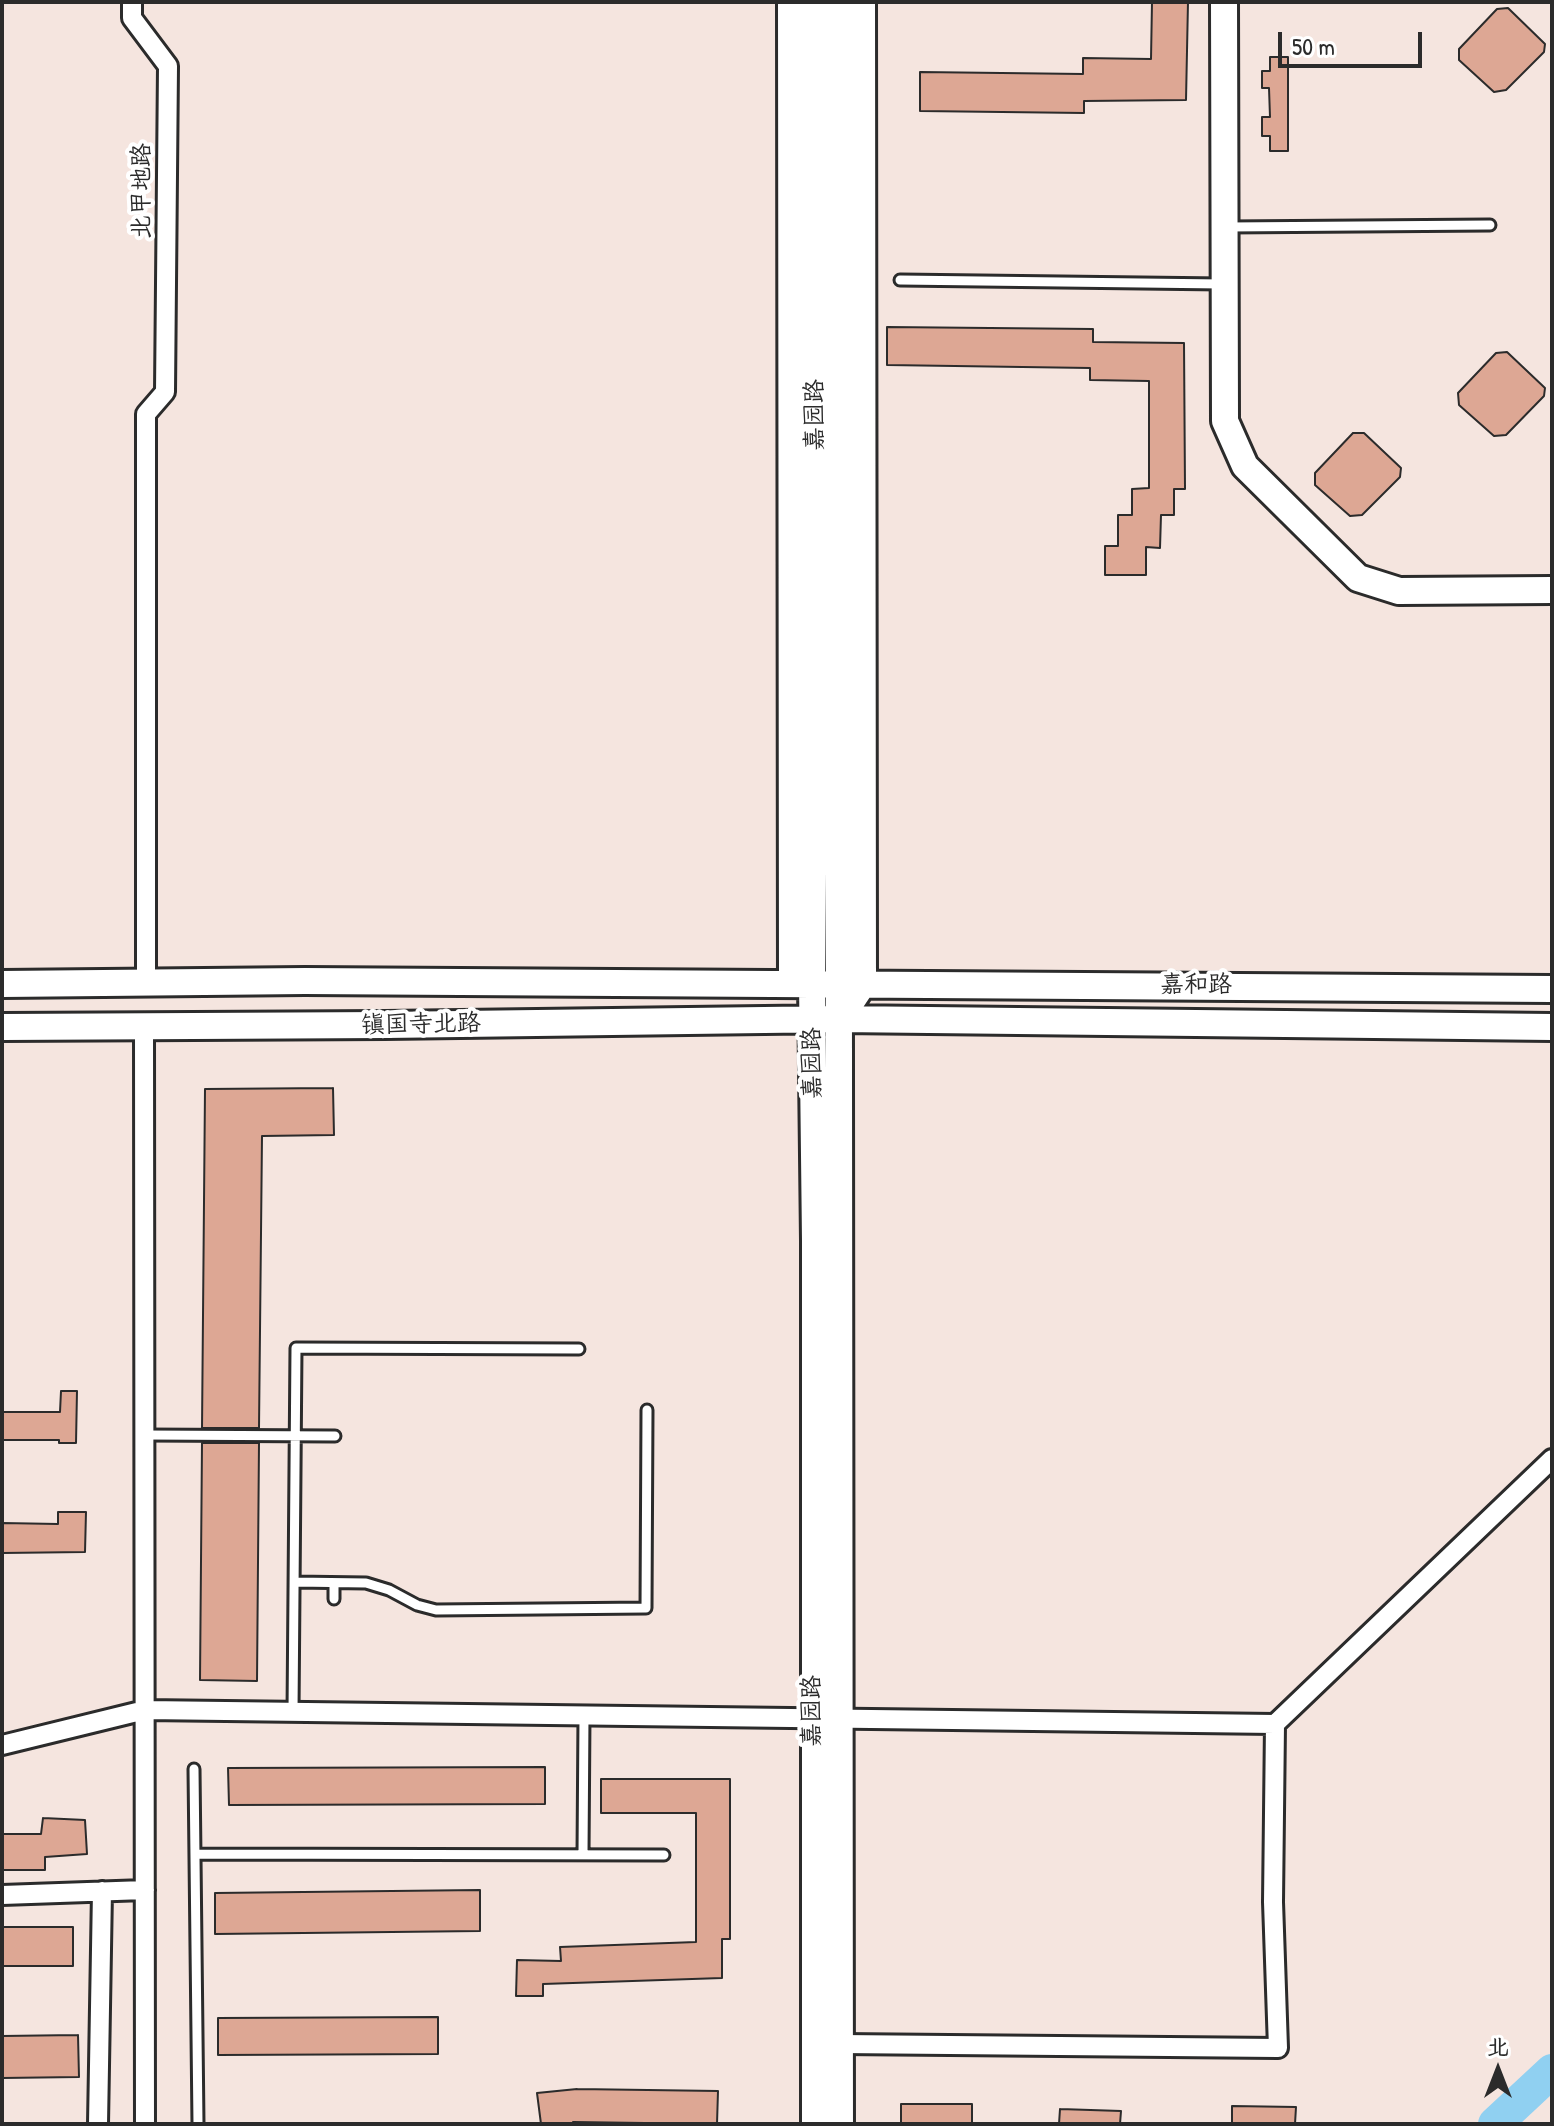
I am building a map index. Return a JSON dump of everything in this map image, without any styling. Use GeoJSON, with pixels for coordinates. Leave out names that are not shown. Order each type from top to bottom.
{"type":"FeatureCollection","features":[{"type":"Feature","properties":{"kind":"street","name":"北甲地路"},"geometry":{"type":"LineString","coordinates":[[132,2],[132,18],[168,66],[165,392],[146,414],[146,984]]}},
{"type":"Feature","properties":{"kind":"street"},"geometry":{"type":"LineString","coordinates":[[791,2],[802,983]]}},
{"type":"Feature","properties":{"kind":"street","name":"嘉园路"},"geometry":{"type":"LineString","coordinates":[[815,2],[816,454],[802,983],[812,1019],[826,1717],[840,2044],[840,2124]]}},
{"type":"Feature","properties":{"kind":"street","name":"嘉园路"},"geometry":{"type":"LineString","coordinates":[[815,2124],[840,1019],[851,984],[838,2]]}},
{"type":"Feature","properties":{"kind":"street"},"geometry":{"type":"LineString","coordinates":[[851,984],[862,2]]}},
{"type":"Feature","properties":{"kind":"street"},"geometry":{"type":"LineString","coordinates":[[1224,2],[1225,421],[1245,466],[1358,578],[1399,591],[1552,590]]}},
{"type":"Feature","properties":{"kind":"street","name":"镇国寺北路"},"geometry":{"type":"LineString","coordinates":[[2,984],[305,981],[851,984]]}},
{"type":"Feature","properties":{"kind":"street","name":"嘉和路"},"geometry":{"type":"LineString","coordinates":[[851,984],[1552,989]]}},
{"type":"Feature","properties":{"kind":"street","name":"镇国寺北路"},"geometry":{"type":"LineString","coordinates":[[2,1027],[840,1019]]}},
{"type":"Feature","properties":{"kind":"street","name":"嘉和路"},"geometry":{"type":"LineString","coordinates":[[840,1019],[1552,1027]]}},
{"type":"Feature","properties":{"kind":"street"},"geometry":{"type":"LineString","coordinates":[[144,1027],[145,2124]]}},
{"type":"Feature","properties":{"kind":"street"},"geometry":{"type":"LineString","coordinates":[[2,1745],[145,1710],[1275,1724],[1552,1459]]}},
{"type":"Feature","properties":{"kind":"street"},"geometry":{"type":"LineString","coordinates":[[840,2044],[1278,2048],[1273,1902],[1275,1724]]}},
{"type":"Feature","properties":{"kind":"street"},"geometry":{"type":"LineString","coordinates":[[2,1895],[145,1890]]}},
{"type":"Feature","properties":{"kind":"street"},"geometry":{"type":"LineString","coordinates":[[98,2124],[102,1891]]}},
{"type":"Feature","properties":{"kind":"lane"},"geometry":{"type":"LineString","coordinates":[[1224,227],[1490,225]]}},
{"type":"Feature","properties":{"kind":"lane"},"geometry":{"type":"LineString","coordinates":[[900,280],[1225,284]]}},
{"type":"Feature","properties":{"kind":"lane"},"geometry":{"type":"LineString","coordinates":[[293,1712],[296,1348],[579,1349]]}},
{"type":"Feature","properties":{"kind":"lane"},"geometry":{"type":"LineString","coordinates":[[295,1582],[366,1583],[436,1610],[646,1608],[647,1410]]}},
{"type":"Feature","properties":{"kind":"lane"},"geometry":{"type":"LineString","coordinates":[[144,1435],[335,1436]]}},
{"type":"Feature","properties":{"kind":"lane"},"geometry":{"type":"LineString","coordinates":[[334,1583],[334,1599]]}},
{"type":"Feature","properties":{"kind":"lane"},"geometry":{"type":"LineString","coordinates":[[583,1854],[584,1716]]}},
{"type":"Feature","properties":{"kind":"lane"},"geometry":{"type":"LineString","coordinates":[[194,1769],[198,2124]]}},
{"type":"Feature","properties":{"kind":"lane"},"geometry":{"type":"LineString","coordinates":[[195,1854],[664,1855]]}},
{"type":"Feature","properties":{"kind":"building"},"geometry":{"type":"Polygon","coordinates":[[[1152,2],[1188,2],[1186,100],[1084,101],[1084,113],[920,111],[920,72],[1083,74],[1083,58],[1151,59],[1152,2]]]}},
{"type":"Feature","properties":{"kind":"building"},"geometry":{"type":"Polygon","coordinates":[[[1508,8],[1545,44],[1544,52],[1506,90],[1494,92],[1459,60],[1459,49],[1497,9],[1508,8]]]}},
{"type":"Feature","properties":{"kind":"building"},"geometry":{"type":"Polygon","coordinates":[[[1270,57],[1288,57],[1288,151],[1270,151],[1270,136],[1262,136],[1262,117],[1270,117],[1269,88],[1262,88],[1262,71],[1270,71],[1270,57]]]}},
{"type":"Feature","properties":{"kind":"building"},"geometry":{"type":"Polygon","coordinates":[[[887,327],[1093,329],[1093,342],[1184,343],[1185,489],[1174,489],[1174,515],[1161,515],[1160,548],[1146,547],[1146,575],[1105,575],[1105,546],[1118,546],[1118,515],[1132,515],[1132,489],[1149,488],[1149,381],[1090,380],[1090,368],[887,365],[887,327]]]}},
{"type":"Feature","properties":{"kind":"building"},"geometry":{"type":"Polygon","coordinates":[[[1507,352],[1545,388],[1544,396],[1506,435],[1494,436],[1459,405],[1458,393],[1496,353],[1507,352]]]}},
{"type":"Feature","properties":{"kind":"building"},"geometry":{"type":"Polygon","coordinates":[[[1353,433],[1364,433],[1401,468],[1400,477],[1362,515],[1350,516],[1315,485],[1315,473],[1353,433]]]}},
{"type":"Feature","properties":{"kind":"building"},"geometry":{"type":"Polygon","coordinates":[[[333,1088],[334,1135],[262,1136],[259,1428],[202,1428],[205,1089],[333,1088]]]}},
{"type":"Feature","properties":{"kind":"building"},"geometry":{"type":"Polygon","coordinates":[[[61,1391],[77,1391],[76,1443],[2,1440],[2,1412],[60,1412],[61,1391]]]}},
{"type":"Feature","properties":{"kind":"building"},"geometry":{"type":"Polygon","coordinates":[[[202,1443],[259,1443],[257,1681],[200,1680],[202,1443]]]}},
{"type":"Feature","properties":{"kind":"building"},"geometry":{"type":"Polygon","coordinates":[[[58,1512],[86,1512],[85,1552],[2,1553],[2,1523],[58,1524],[58,1512]]]}},
{"type":"Feature","properties":{"kind":"building"},"geometry":{"type":"Polygon","coordinates":[[[545,1767],[545,1804],[229,1805],[228,1768],[545,1767]]]}},
{"type":"Feature","properties":{"kind":"building"},"geometry":{"type":"Polygon","coordinates":[[[601,1779],[730,1779],[730,1939],[722,1939],[722,1978],[543,1984],[543,1996],[516,1996],[517,1960],[561,1961],[560,1947],[696,1942],[696,1813],[601,1813],[601,1779]]]}},
{"type":"Feature","properties":{"kind":"building"},"geometry":{"type":"Polygon","coordinates":[[[43,1818],[85,1820],[87,1854],[45,1857],[45,1870],[2,1870],[2,1834],[41,1834],[43,1818]]]}},
{"type":"Feature","properties":{"kind":"building"},"geometry":{"type":"Polygon","coordinates":[[[480,1890],[480,1931],[215,1934],[215,1893],[480,1890]]]}},
{"type":"Feature","properties":{"kind":"building"},"geometry":{"type":"Polygon","coordinates":[[[2,1927],[73,1927],[73,1966],[2,1966],[2,1927]]]}},
{"type":"Feature","properties":{"kind":"building"},"geometry":{"type":"Polygon","coordinates":[[[438,2017],[438,2054],[218,2055],[218,2018],[438,2017]]]}},
{"type":"Feature","properties":{"kind":"building"},"geometry":{"type":"Polygon","coordinates":[[[78,2035],[79,2077],[2,2078],[2,2036],[78,2035]]]}},
{"type":"Feature","properties":{"kind":"building"},"geometry":{"type":"Polygon","coordinates":[[[577,2089],[718,2091],[717,2124],[541,2124],[537,2093],[577,2089]]]}},
{"type":"Feature","properties":{"kind":"building"},"geometry":{"type":"Polygon","coordinates":[[[901,2104],[972,2104],[972,2124],[901,2124],[901,2104]]]}},
{"type":"Feature","properties":{"kind":"building"},"geometry":{"type":"Polygon","coordinates":[[[1232,2106],[1296,2107],[1295,2124],[1232,2124],[1232,2106]]]}},
{"type":"Feature","properties":{"kind":"building"},"geometry":{"type":"Polygon","coordinates":[[[1060,2109],[1121,2111],[1120,2124],[1059,2124],[1060,2109]]]}},
{"type":"Feature","properties":{"kind":"waterway"},"geometry":{"type":"LineString","coordinates":[[1495,2124],[1552,2071]]}}]}
